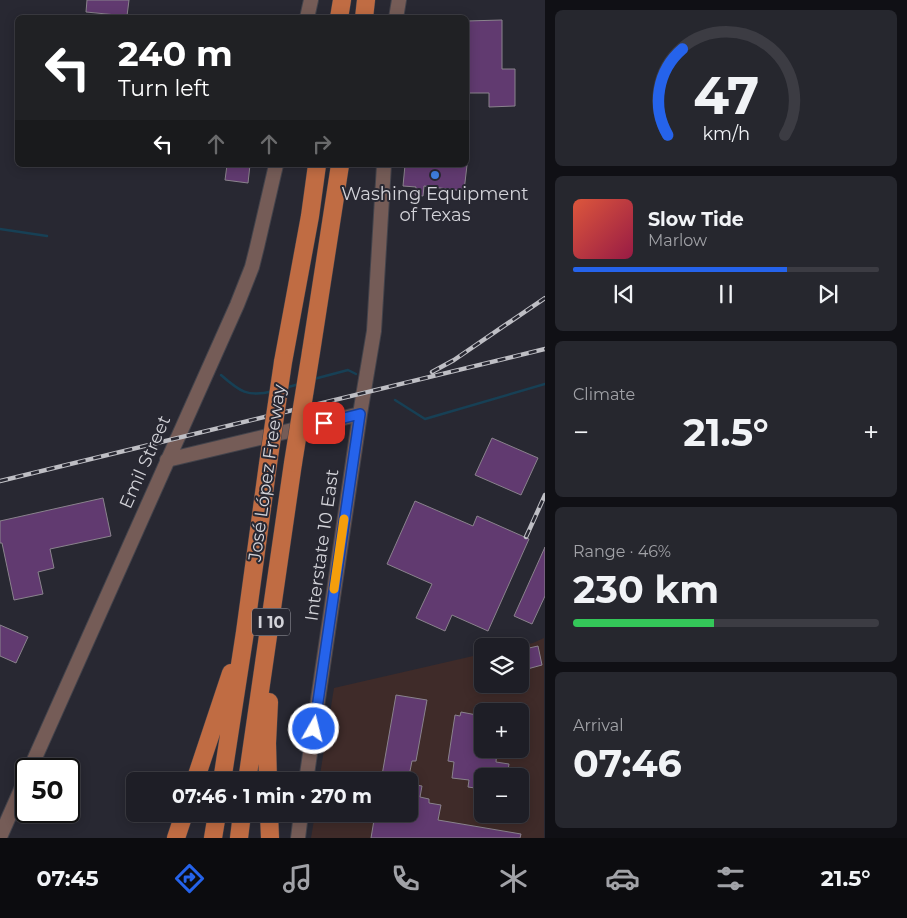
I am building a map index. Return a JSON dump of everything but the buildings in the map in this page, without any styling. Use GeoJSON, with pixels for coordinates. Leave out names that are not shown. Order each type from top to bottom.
{"type":"FeatureCollection","features":[{"type":"Feature","properties":{"kind":"highway"},"geometry":{"type":"LineString","coordinates":[[340,15],[342,0]]}},
{"type":"Feature","properties":{"kind":"highway"},"geometry":{"type":"LineString","coordinates":[[364,15],[366,0]]}},
{"type":"Feature","properties":{"kind":"highway","name":"José López Freeway"},"geometry":{"type":"LineString","coordinates":[[223,772],[283,362],[310,216],[317,167]]}},
{"type":"Feature","properties":{"kind":"highway","name":"José López Freeway"},"geometry":{"type":"LineString","coordinates":[[248,772],[293,463],[340,167]]}},
{"type":"Feature","properties":{"kind":"highway"},"geometry":{"type":"LineString","coordinates":[[198,772],[245,632]]}},
{"type":"Feature","properties":{"kind":"highway"},"geometry":{"type":"LineString","coordinates":[[268,642],[268,772]]}},
{"type":"Feature","properties":{"kind":"highway"},"geometry":{"type":"LineString","coordinates":[[176,838],[181,822]]}},
{"type":"Feature","properties":{"kind":"highway"},"geometry":{"type":"LineString","coordinates":[[213,838],[216,822]]}},
{"type":"Feature","properties":{"kind":"highway"},"geometry":{"type":"LineString","coordinates":[[239,838],[241,822]]}},
{"type":"Feature","properties":{"kind":"highway"},"geometry":{"type":"LineString","coordinates":[[269,822],[270,838]]}},
{"type":"Feature","properties":{"kind":"main road"},"geometry":{"type":"LineString","coordinates":[[308,15],[310,0]]}},
{"type":"Feature","properties":{"kind":"main road"},"geometry":{"type":"LineString","coordinates":[[396,15],[399,0]]}},
{"type":"Feature","properties":{"kind":"main road","name":"Emil Street"},"geometry":{"type":"LineString","coordinates":[[35,758],[237,305],[252,267],[276,167]]}},
{"type":"Feature","properties":{"kind":"main road","name":"Interstate 10 East"},"geometry":{"type":"LineString","coordinates":[[307,772],[375,318],[384,167]]}},
{"type":"Feature","properties":{"kind":"main road"},"geometry":{"type":"LineString","coordinates":[[167,460],[360,414]]}},
{"type":"Feature","properties":{"kind":"main road"},"geometry":{"type":"LineString","coordinates":[[181,427],[184,442],[199,453]]}},
{"type":"Feature","properties":{"kind":"main road"},"geometry":{"type":"LineString","coordinates":[[0,837],[15,803]]}},
{"type":"Feature","properties":{"kind":"main road"},"geometry":{"type":"LineString","coordinates":[[298,838],[300,822]]}},
{"type":"Feature","properties":{"kind":"shaded area"},"geometry":{"type":"Polygon","coordinates":[[[544,638],[544,838],[311,838],[314,822],[418,822],[418,772],[320,772],[334,688],[474,656],[474,693],[529,693],[529,644],[544,638]]]}},
{"type":"Feature","properties":{"kind":"waterway"},"geometry":{"type":"LineString","coordinates":[[0,229],[47,236]]}},
{"type":"Feature","properties":{"kind":"waterway"},"geometry":{"type":"LineString","coordinates":[[314,379],[348,370],[356,374]]}},
{"type":"Feature","properties":{"kind":"waterway"},"geometry":{"type":"LineString","coordinates":[[221,375],[244,392],[257,394],[273,391]]}},
{"type":"Feature","properties":{"kind":"waterway"},"geometry":{"type":"LineString","coordinates":[[285,388],[299,384]]}},
{"type":"Feature","properties":{"kind":"waterway"},"geometry":{"type":"LineString","coordinates":[[395,400],[425,419],[545,384]]}},
{"type":"Feature","properties":{"kind":"railway"},"geometry":{"type":"LineString","coordinates":[[432,372],[454,360],[545,298]]}},
{"type":"Feature","properties":{"kind":"railway"},"geometry":{"type":"LineString","coordinates":[[0,481],[545,349]]}},
{"type":"Feature","properties":{"kind":"railway"},"geometry":{"type":"LineString","coordinates":[[526,537],[545,495]]}},
{"type":"Feature","properties":{"kind":"slow traffic"},"geometry":{"type":"LineString","coordinates":[[334,589],[344,519]]}},
{"type":"Feature","properties":{"kind":"place","name":"Washing Equipment of Texas"},"geometry":{"type":"Point","coordinates":[435,175]}},
{"type":"Feature","properties":{"kind":"route"},"geometry":{"type":"LineString","coordinates":[[314,729],[360,414],[324,423]]}}]}
